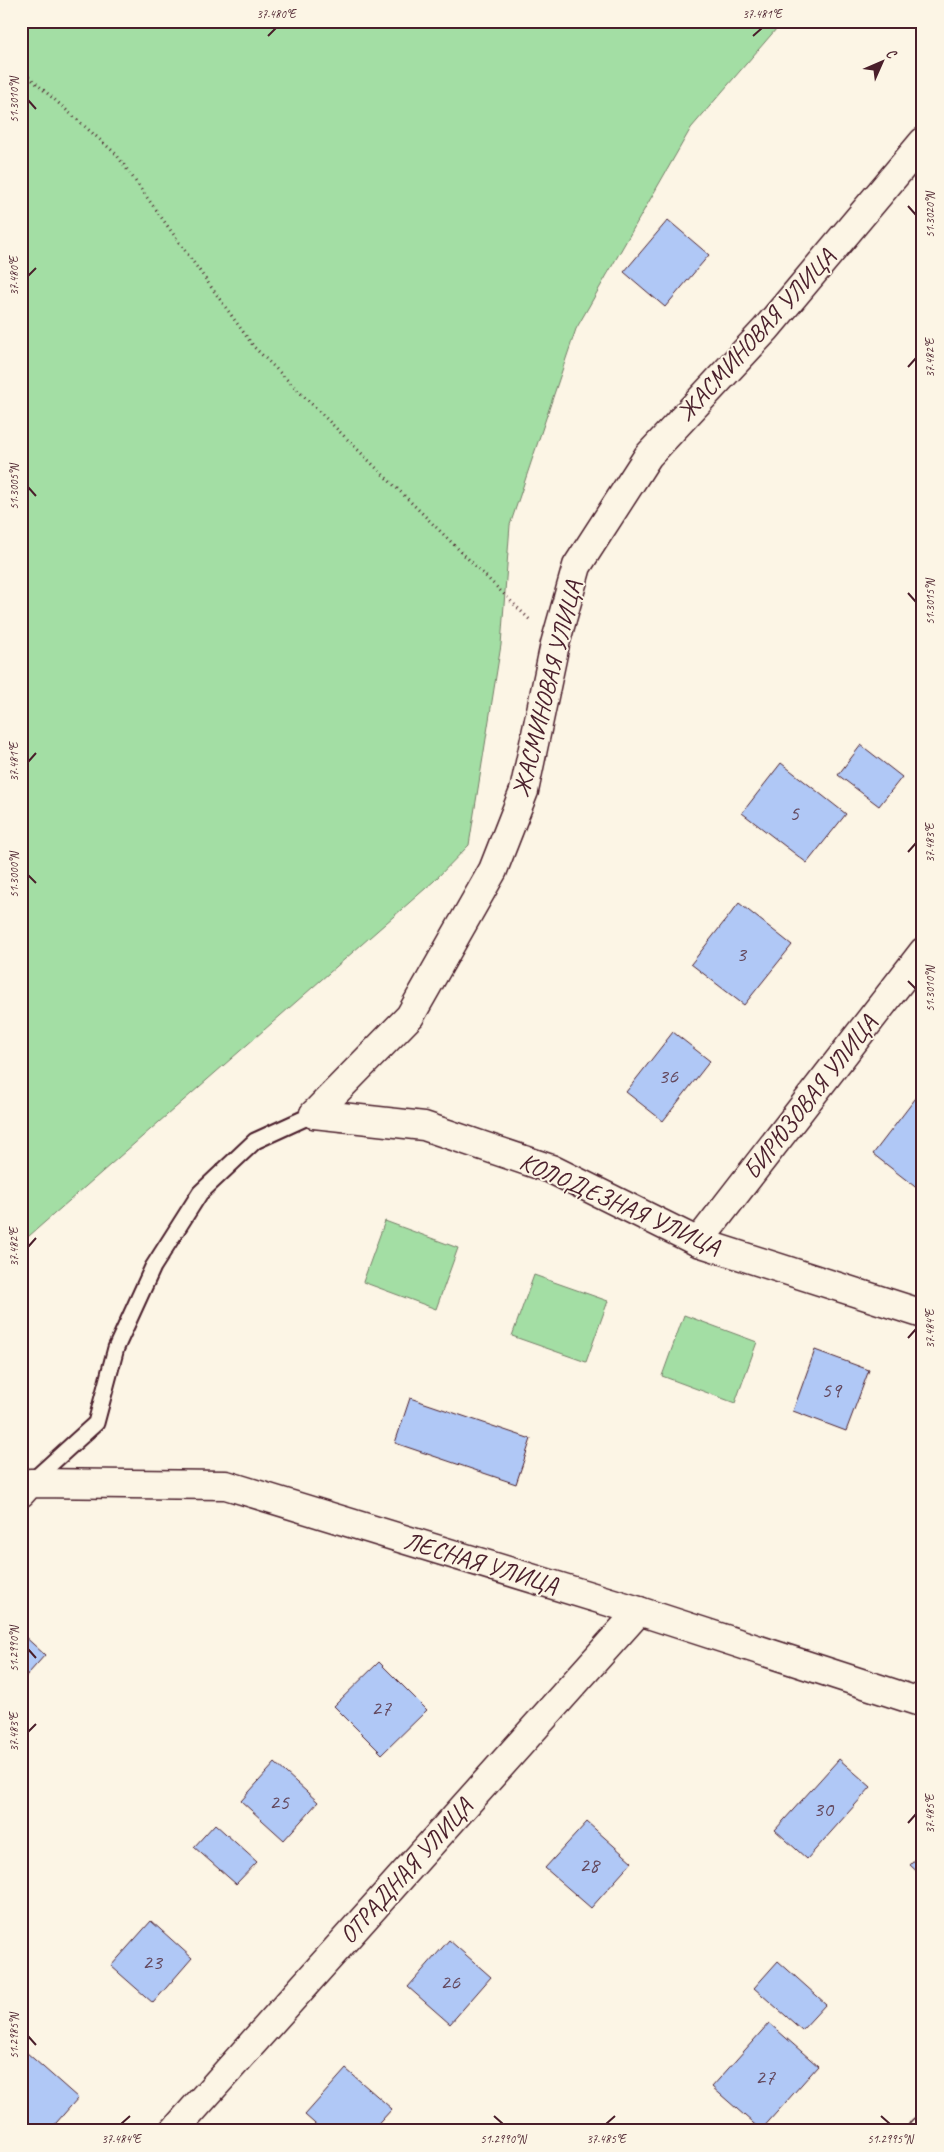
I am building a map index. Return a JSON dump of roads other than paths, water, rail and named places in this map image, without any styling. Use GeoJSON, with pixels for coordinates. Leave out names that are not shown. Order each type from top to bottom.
{"type":"FeatureCollection","features":[{"type":"Feature","properties":{"kind":"street","name":"ЖАСМИНОВАЯ УЛИЦА"},"geometry":{"type":"LineString","coordinates":[[314,1114],[410,1016],[493,870],[524,791],[555,644],[577,566],[648,456],[766,329],[923,142]]}},
{"type":"Feature","properties":{"kind":"street","name":"БИРЮЗОВАЯ УЛИЦА"},"geometry":{"type":"LineString","coordinates":[[698,1242],[923,952]]}},
{"type":"Feature","properties":{"kind":"street","name":"КОЛОДЕЗНАЯ УЛИЦА"},"geometry":{"type":"LineString","coordinates":[[314,1114],[424,1126],[551,1169],[698,1242],[923,1314]]}},
{"type":"Feature","properties":{"kind":"street","name":"ЛЕСНАЯ УЛИЦА"},"geometry":{"type":"LineString","coordinates":[[24,1487],[226,1485],[639,1611],[923,1703]]}},
{"type":"Feature","properties":{"kind":"street","name":"ОТРАДНАЯ УЛИЦА"},"geometry":{"type":"LineString","coordinates":[[174,2131],[639,1611]]}},
{"type":"Feature","properties":{"kind":"lane"},"geometry":{"type":"LineString","coordinates":[[24,1487],[96,1423],[116,1348],[153,1267],[200,1193],[255,1141],[314,1114]]}}]}
